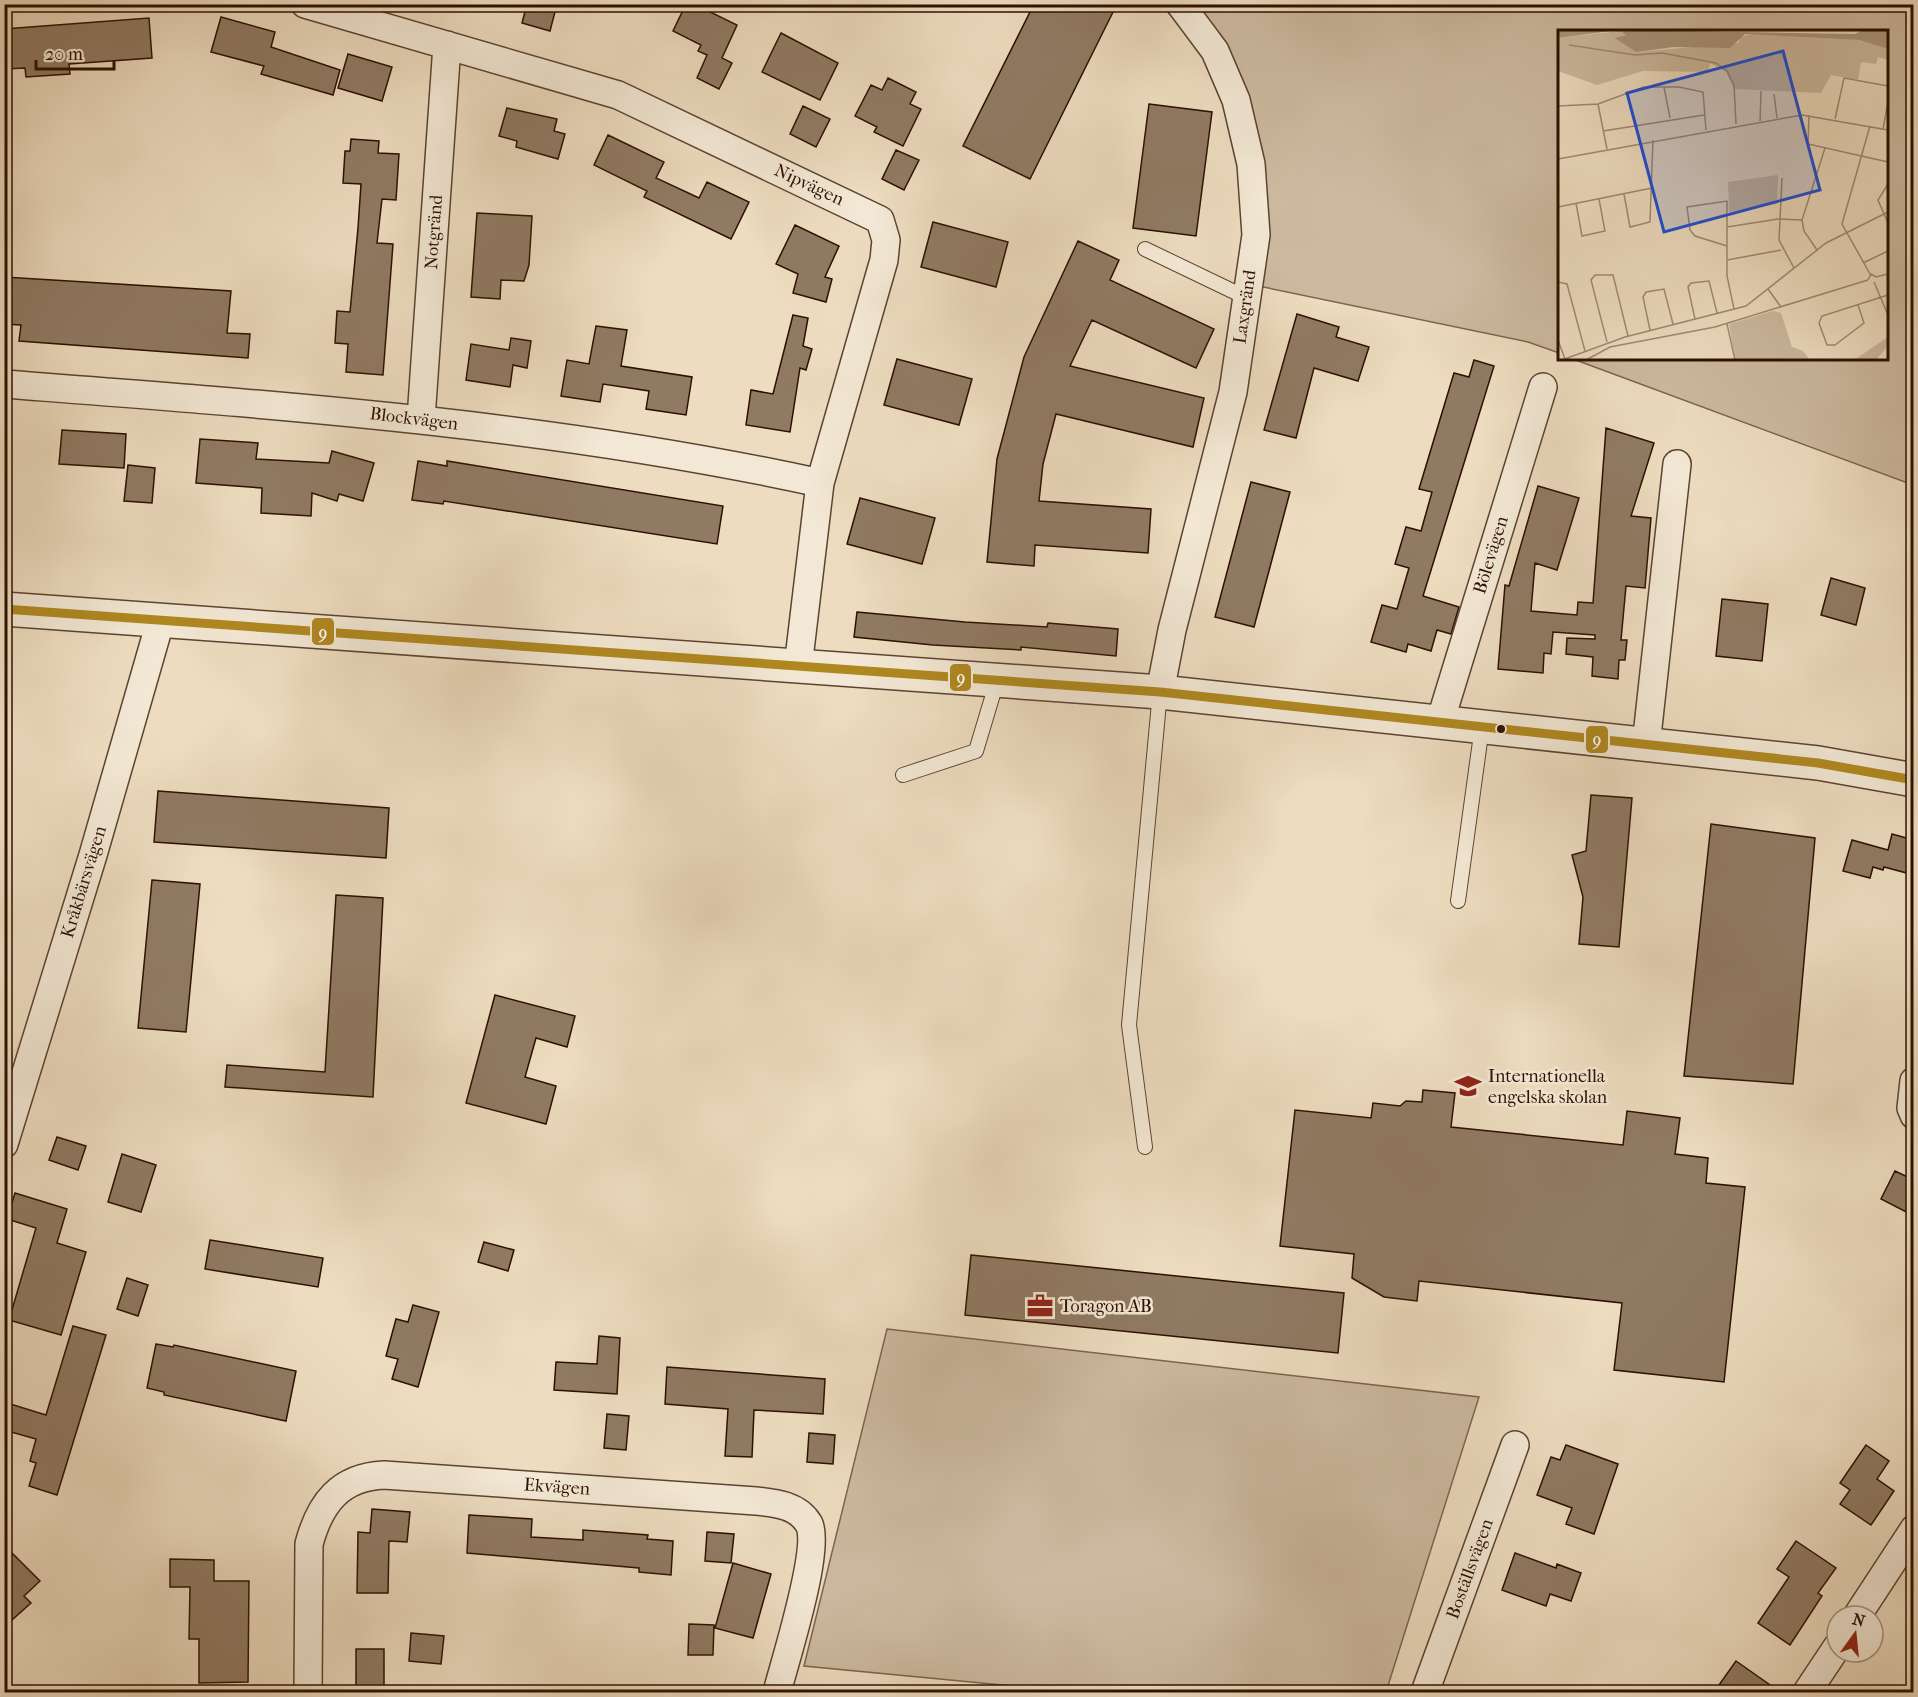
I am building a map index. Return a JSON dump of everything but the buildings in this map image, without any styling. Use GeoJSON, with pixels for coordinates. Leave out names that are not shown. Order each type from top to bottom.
{"type":"FeatureCollection","features":[{"type":"Feature","properties":{"kind":"street","name":"Nipvägen"},"geometry":{"type":"LineString","coordinates":[[305,4],[618,95],[880,220],[886,240],[884,260],[820,483],[798,667]]}},
{"type":"Feature","properties":{"kind":"street","name":"Laxgränd"},"geometry":{"type":"LineString","coordinates":[[1160,692],[1172,630],[1233,392],[1256,234],[1249,154],[1236,100],[1215,51],[1180,4]]}},
{"type":"Feature","properties":{"kind":"street","name":"Notgränd"},"geometry":{"type":"LineString","coordinates":[[421,419],[447,45]]}},
{"type":"Feature","properties":{"kind":"street","name":"Blockvägen"},"geometry":{"type":"LineString","coordinates":[[4,384],[421,419],[744,466],[820,483]]}},
{"type":"Feature","properties":{"kind":"street","name":"Bölevägen"},"geometry":{"type":"LineString","coordinates":[[1440,722],[1543,387]]}},
{"type":"Feature","properties":{"kind":"street"},"geometry":{"type":"LineString","coordinates":[[1646,745],[1677,464]]}},
{"type":"Feature","properties":{"kind":"street"},"geometry":{"type":"LineString","coordinates":[[4,609],[1160,692],[1818,763],[1914,780]]}},
{"type":"Feature","properties":{"kind":"street","name":"Kråkbärsvägen"},"geometry":{"type":"LineString","coordinates":[[4,1144],[93,855],[161,620]]}},
{"type":"Feature","properties":{"kind":"street"},"geometry":{"type":"LineString","coordinates":[[1914,1081],[1911,1108],[1914,1115]]}},
{"type":"Feature","properties":{"kind":"street","name":"Boställsvägen"},"geometry":{"type":"LineString","coordinates":[[1425,1692],[1515,1445]]}},
{"type":"Feature","properties":{"kind":"street","name":"Ekvägen"},"geometry":{"type":"LineString","coordinates":[[308,1692],[309,1544],[314,1525],[326,1504],[344,1485],[364,1476],[384,1475],[756,1501],[780,1504],[797,1511],[809,1525],[812,1555],[777,1692]]}},
{"type":"Feature","properties":{"kind":"street"},"geometry":{"type":"LineString","coordinates":[[1865,1604],[1914,1529]]}},
{"type":"Feature","properties":{"kind":"street"},"geometry":{"type":"LineString","coordinates":[[1807,1692],[1826,1664]]}},
{"type":"Feature","properties":{"kind":"lane"},"geometry":{"type":"LineString","coordinates":[[1145,249],[1247,298]]}},
{"type":"Feature","properties":{"kind":"lane"},"geometry":{"type":"LineString","coordinates":[[903,775],[976,751],[998,679]]}},
{"type":"Feature","properties":{"kind":"lane"},"geometry":{"type":"LineString","coordinates":[[1145,1147],[1129,1025],[1160,692]]}},
{"type":"Feature","properties":{"kind":"lane"},"geometry":{"type":"LineString","coordinates":[[1458,901],[1482,727]]}},
{"type":"Feature","properties":{"kind":"shaded area"},"geometry":{"type":"Polygon","coordinates":[[[1162,5],[1913,5],[1913,485],[1576,360],[1888,360],[1888,30],[1558,30],[1558,353],[1528,342],[1239,282],[1241,196],[1234,139],[1217,84],[1190,38],[1162,5]]]}},
{"type":"Feature","properties":{"kind":"shaded area"},"geometry":{"type":"Polygon","coordinates":[[[887,1329],[1479,1397],[1386,1692],[1076,1692],[804,1666],[887,1329]]]}},
{"type":"Feature","properties":{"kind":"transit line","name":"9"},"geometry":{"type":"LineString","coordinates":[[4,609],[1160,692],[1818,763],[1914,780]]}},
{"type":"Feature","properties":{"kind":"place","name":"Internationella engelska skolan"},"geometry":{"type":"Point","coordinates":[1468,1086]}},
{"type":"Feature","properties":{"kind":"place","name":"Toragon AB"},"geometry":{"type":"Point","coordinates":[1040,1306]}}]}
